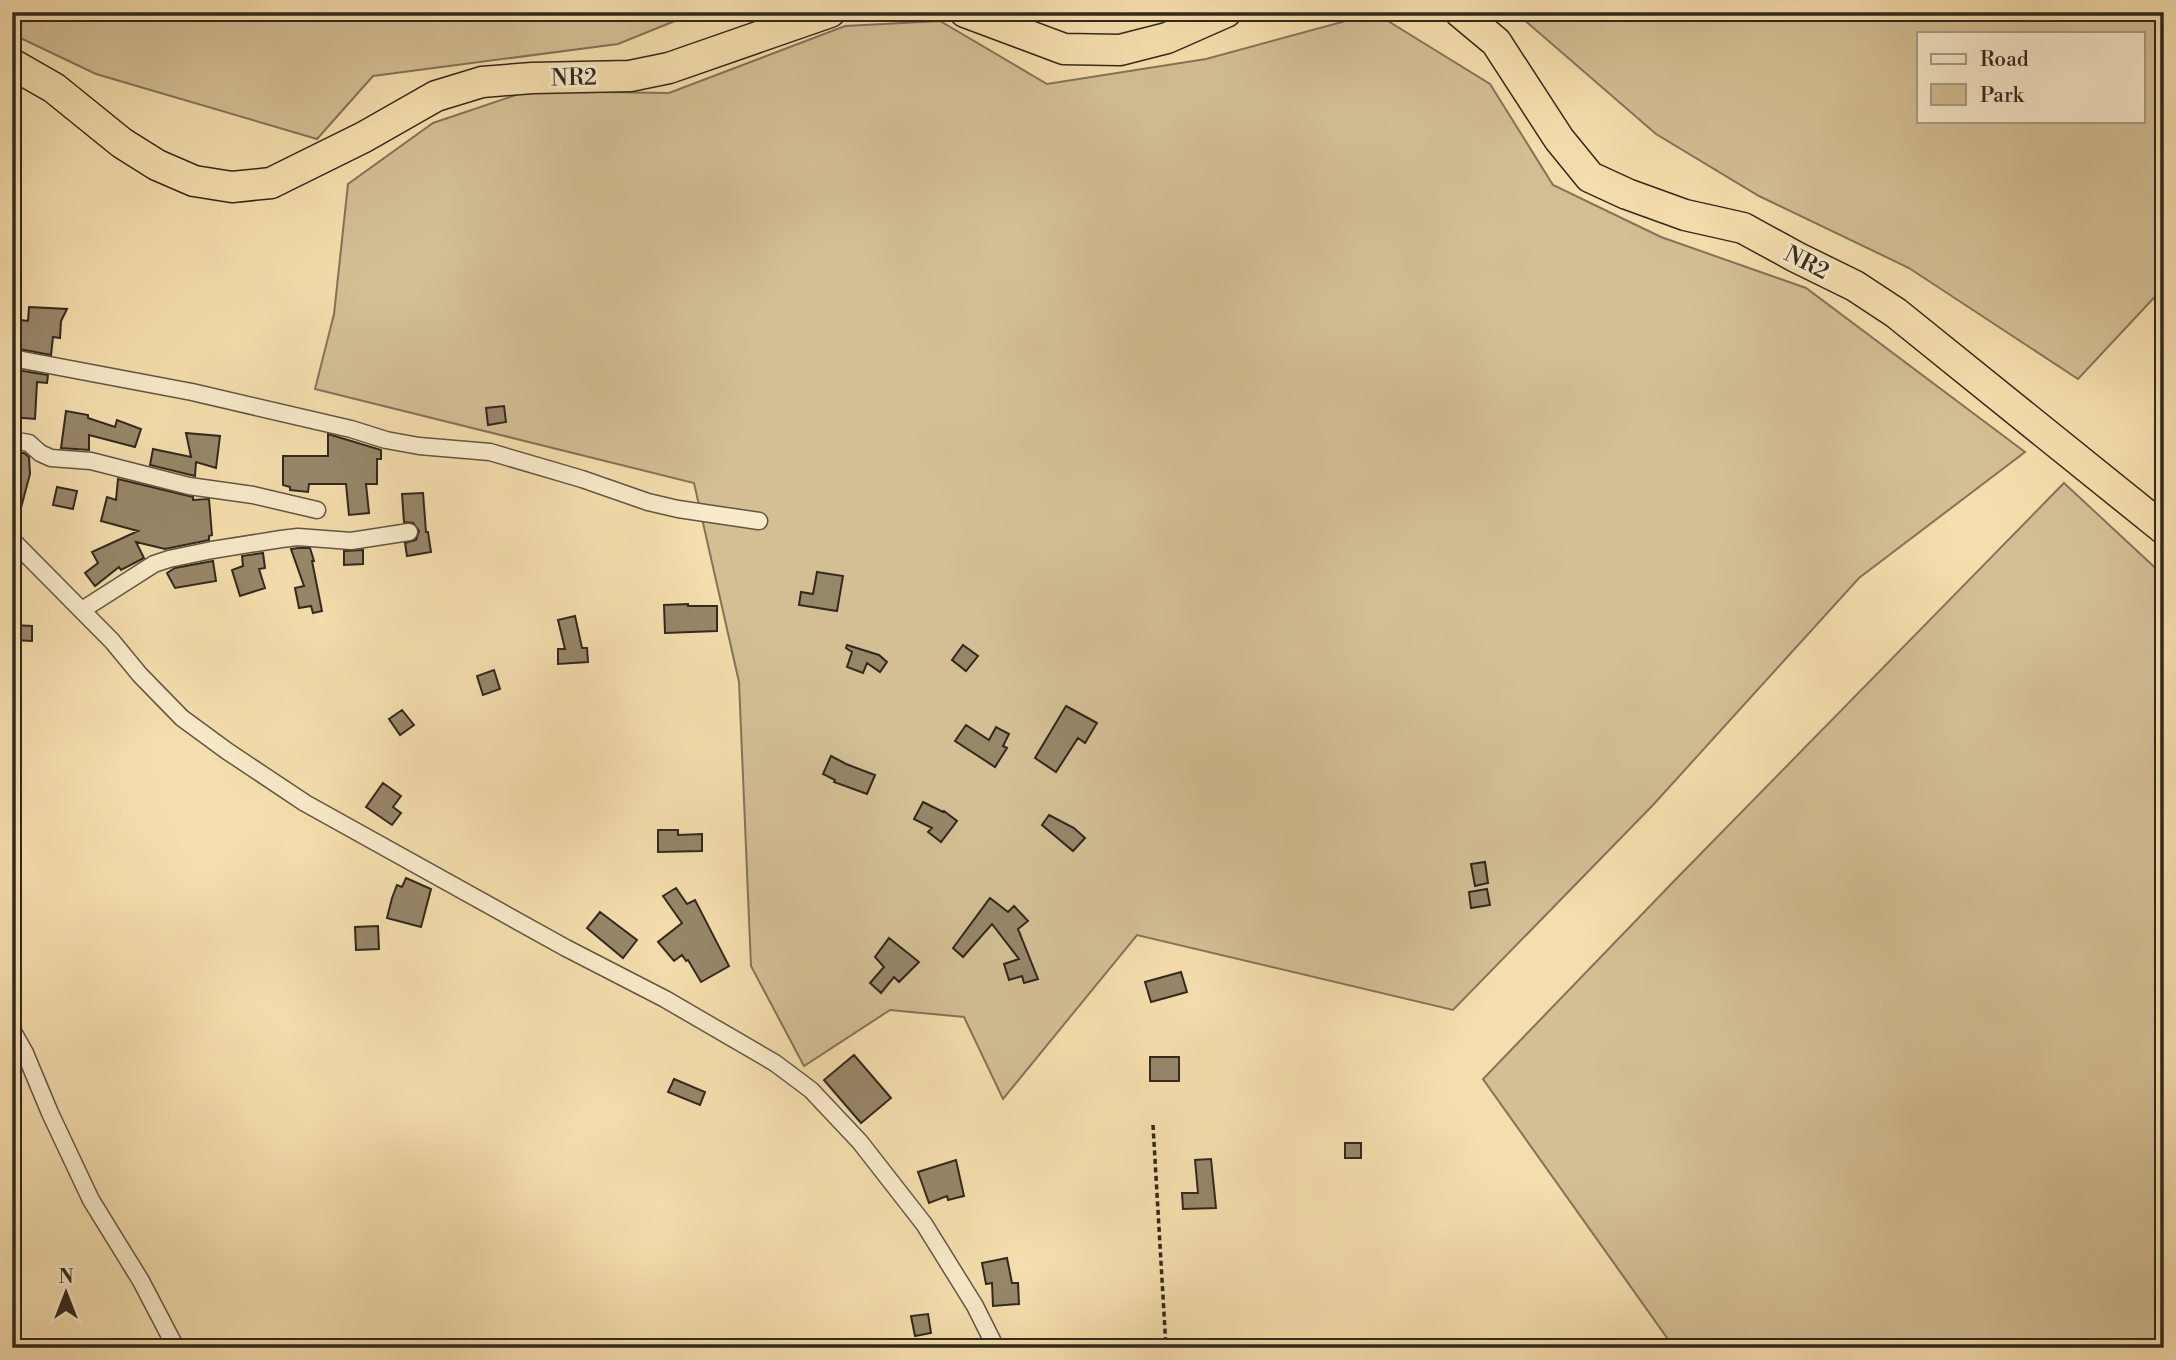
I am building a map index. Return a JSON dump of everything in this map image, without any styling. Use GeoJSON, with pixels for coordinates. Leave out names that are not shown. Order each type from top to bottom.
{"type":"FeatureCollection","features":[{"type":"Feature","properties":{"kind":"highway","name":"NR2"},"geometry":{"type":"LineString","coordinates":[[12,64],[54,88],[122,143],[157,165],[194,181],[232,187],[271,183],[364,137],[436,96],[482,82],[630,76],[669,68],[830,12]]}},
{"type":"Feature","properties":{"kind":"highway"},"geometry":{"type":"LineString","coordinates":[[965,12],[1064,49],[1120,50],[1167,38],[1226,12]]}},
{"type":"Feature","properties":{"kind":"highway","name":"NR2"},"geometry":{"type":"LineString","coordinates":[[1460,12],[1496,42],[1559,139],[1590,177],[1685,215],[1743,228],[1855,286],[1896,313],[2164,529]]}},
{"type":"Feature","properties":{"kind":"street"},"geometry":{"type":"LineString","coordinates":[[12,358],[192,392],[351,429],[386,440],[419,446],[490,452],[658,504],[759,521]]}},
{"type":"Feature","properties":{"kind":"street"},"geometry":{"type":"LineString","coordinates":[[12,440],[29,443],[51,458],[91,461],[189,486],[253,495],[317,510]]}},
{"type":"Feature","properties":{"kind":"street"},"geometry":{"type":"LineString","coordinates":[[82,610],[154,564],[169,559],[298,537],[351,541],[409,532]]}},
{"type":"Feature","properties":{"kind":"street"},"geometry":{"type":"LineString","coordinates":[[12,540],[112,641],[140,675],[182,718],[285,790],[554,941],[664,999],[775,1063],[811,1090],[860,1142],[924,1224],[975,1306],[996,1348]]}},
{"type":"Feature","properties":{"kind":"street"},"geometry":{"type":"LineString","coordinates":[[12,1030],[92,1200],[141,1281],[176,1348]]}},
{"type":"Feature","properties":{"kind":"path"},"geometry":{"type":"LineString","coordinates":[[1153,1125],[1166,1348]]}},
{"type":"Feature","properties":{"kind":"green space"},"geometry":{"type":"Polygon","coordinates":[[[12,12],[697,12],[618,44],[373,76],[317,139],[96,74],[12,34],[12,12]]]}},
{"type":"Feature","properties":{"kind":"green space"},"geometry":{"type":"Polygon","coordinates":[[[1515,12],[2164,12],[2164,287],[2078,379],[1909,268],[1759,196],[1656,134],[1515,12]]]}},
{"type":"Feature","properties":{"kind":"green space"},"geometry":{"type":"Polygon","coordinates":[[[1375,13],[1490,84],[1553,185],[1661,237],[1806,288],[2025,452],[1859,578],[1653,805],[1453,1010],[1137,935],[1003,1099],[964,1017],[890,1010],[804,1066],[751,966],[739,682],[694,483],[315,389],[334,314],[348,184],[433,123],[528,91],[669,93],[845,26],[940,21],[1047,84],[1206,59],[1375,13]]]}},
{"type":"Feature","properties":{"kind":"green space"},"geometry":{"type":"Polygon","coordinates":[[[2064,483],[2164,576],[2164,1348],[1677,1348],[1670,1342],[1483,1079],[2064,483]]]}},
{"type":"Feature","properties":{"kind":"building"},"geometry":{"type":"Polygon","coordinates":[[[29,307],[67,309],[61,321],[60,338],[53,337],[51,355],[19,349],[20,320],[28,321],[29,307]]]}},
{"type":"Feature","properties":{"kind":"building"},"geometry":{"type":"Polygon","coordinates":[[[17,370],[48,375],[47,383],[37,382],[35,419],[12,417],[17,370]]]}},
{"type":"Feature","properties":{"kind":"building"},"geometry":{"type":"Polygon","coordinates":[[[504,406],[506,422],[488,425],[486,408],[504,406]]]}},
{"type":"Feature","properties":{"kind":"building"},"geometry":{"type":"Polygon","coordinates":[[[66,411],[88,415],[88,418],[115,427],[117,420],[141,429],[135,447],[89,435],[89,450],[61,448],[66,411]]]}},
{"type":"Feature","properties":{"kind":"building"},"geometry":{"type":"Polygon","coordinates":[[[186,433],[220,436],[216,468],[196,462],[195,476],[150,465],[153,449],[191,457],[186,433]]]}},
{"type":"Feature","properties":{"kind":"building"},"geometry":{"type":"Polygon","coordinates":[[[328,434],[381,450],[381,459],[377,459],[377,484],[366,484],[369,513],[349,515],[346,484],[309,484],[308,492],[290,490],[290,487],[283,485],[283,456],[328,456],[328,434]]]}},
{"type":"Feature","properties":{"kind":"building"},"geometry":{"type":"Polygon","coordinates":[[[15,453],[24,453],[29,457],[30,474],[18,519],[12,518],[15,453]]]}},
{"type":"Feature","properties":{"kind":"building"},"geometry":{"type":"Polygon","coordinates":[[[118,479],[193,497],[193,500],[209,499],[212,535],[209,540],[165,549],[136,542],[144,558],[121,570],[119,567],[95,586],[85,573],[98,563],[92,552],[138,531],[101,521],[107,497],[116,500],[118,479]]]}},
{"type":"Feature","properties":{"kind":"building"},"geometry":{"type":"Polygon","coordinates":[[[57,487],[77,491],[73,509],[53,505],[57,487]]]}},
{"type":"Feature","properties":{"kind":"building"},"geometry":{"type":"Polygon","coordinates":[[[423,493],[426,532],[431,552],[407,556],[405,543],[416,540],[419,531],[413,523],[404,522],[402,494],[423,493]]]}},
{"type":"Feature","properties":{"kind":"building"},"geometry":{"type":"Polygon","coordinates":[[[310,548],[322,611],[313,613],[311,606],[299,608],[295,588],[304,586],[291,549],[310,548]]]}},
{"type":"Feature","properties":{"kind":"building"},"geometry":{"type":"Polygon","coordinates":[[[363,550],[363,564],[344,565],[344,551],[363,550]]]}},
{"type":"Feature","properties":{"kind":"building"},"geometry":{"type":"Polygon","coordinates":[[[263,553],[265,568],[259,569],[265,588],[240,596],[232,570],[243,566],[242,556],[263,553]]]}},
{"type":"Feature","properties":{"kind":"building"},"geometry":{"type":"Polygon","coordinates":[[[213,561],[216,581],[175,588],[167,573],[175,568],[213,561]]]}},
{"type":"Feature","properties":{"kind":"building"},"geometry":{"type":"Polygon","coordinates":[[[817,572],[843,576],[837,611],[799,605],[801,592],[813,594],[817,572]]]}},
{"type":"Feature","properties":{"kind":"building"},"geometry":{"type":"Polygon","coordinates":[[[664,605],[717,606],[717,631],[665,633],[664,605]]]}},
{"type":"Feature","properties":{"kind":"building"},"geometry":{"type":"Polygon","coordinates":[[[575,616],[582,648],[587,648],[588,662],[558,664],[558,649],[565,649],[558,620],[575,616]]]}},
{"type":"Feature","properties":{"kind":"building"},"geometry":{"type":"Polygon","coordinates":[[[13,625],[32,626],[32,641],[13,640],[13,625]]]}},
{"type":"Feature","properties":{"kind":"building"},"geometry":{"type":"Polygon","coordinates":[[[847,645],[879,655],[887,662],[880,672],[867,663],[863,673],[847,667],[852,652],[846,648],[847,645]]]}},
{"type":"Feature","properties":{"kind":"building"},"geometry":{"type":"Polygon","coordinates":[[[963,645],[978,656],[966,671],[952,660],[963,645]]]}},
{"type":"Feature","properties":{"kind":"building"},"geometry":{"type":"Polygon","coordinates":[[[494,670],[500,689],[483,695],[477,676],[494,670]]]}},
{"type":"Feature","properties":{"kind":"building"},"geometry":{"type":"Polygon","coordinates":[[[1066,706],[1097,723],[1085,743],[1078,738],[1056,772],[1035,758],[1066,706]]]}},
{"type":"Feature","properties":{"kind":"building"},"geometry":{"type":"Polygon","coordinates":[[[402,710],[414,725],[400,735],[389,719],[402,710]]]}},
{"type":"Feature","properties":{"kind":"building"},"geometry":{"type":"Polygon","coordinates":[[[966,725],[989,740],[996,727],[1009,734],[1003,746],[1007,748],[995,767],[955,741],[966,725]]]}},
{"type":"Feature","properties":{"kind":"building"},"geometry":{"type":"Polygon","coordinates":[[[831,756],[875,775],[867,794],[834,782],[835,780],[823,774],[831,756]]]}},
{"type":"Feature","properties":{"kind":"building"},"geometry":{"type":"Polygon","coordinates":[[[383,783],[401,796],[393,807],[401,813],[392,825],[366,807],[383,783]]]}},
{"type":"Feature","properties":{"kind":"building"},"geometry":{"type":"Polygon","coordinates":[[[923,802],[944,811],[957,821],[941,842],[928,832],[932,828],[914,819],[923,802]]]}},
{"type":"Feature","properties":{"kind":"building"},"geometry":{"type":"Polygon","coordinates":[[[1049,815],[1074,828],[1085,838],[1073,851],[1042,825],[1049,815]]]}},
{"type":"Feature","properties":{"kind":"building"},"geometry":{"type":"Polygon","coordinates":[[[658,830],[678,830],[678,835],[702,834],[702,851],[658,852],[658,830]]]}},
{"type":"Feature","properties":{"kind":"building"},"geometry":{"type":"Polygon","coordinates":[[[1485,862],[1488,883],[1475,886],[1471,864],[1485,862]]]}},
{"type":"Feature","properties":{"kind":"building"},"geometry":{"type":"Polygon","coordinates":[[[406,878],[431,889],[421,927],[387,918],[397,885],[402,887],[406,878]]]}},
{"type":"Feature","properties":{"kind":"building"},"geometry":{"type":"Polygon","coordinates":[[[676,888],[687,904],[695,900],[729,966],[701,982],[688,960],[682,955],[674,961],[658,942],[682,923],[663,896],[676,888]]]}},
{"type":"Feature","properties":{"kind":"building"},"geometry":{"type":"Polygon","coordinates":[[[1487,889],[1490,905],[1471,908],[1469,892],[1487,889]]]}},
{"type":"Feature","properties":{"kind":"building"},"geometry":{"type":"Polygon","coordinates":[[[990,898],[1008,912],[1014,906],[1028,921],[1018,929],[1038,979],[1024,983],[1022,976],[1009,980],[1004,964],[1019,959],[992,924],[963,957],[953,948],[990,898]]]}},
{"type":"Feature","properties":{"kind":"building"},"geometry":{"type":"Polygon","coordinates":[[[600,912],[637,940],[623,958],[587,928],[600,912]]]}},
{"type":"Feature","properties":{"kind":"building"},"geometry":{"type":"Polygon","coordinates":[[[378,926],[379,949],[356,950],[355,927],[378,926]]]}},
{"type":"Feature","properties":{"kind":"building"},"geometry":{"type":"Polygon","coordinates":[[[889,938],[919,962],[899,982],[894,977],[881,993],[870,983],[884,967],[875,957],[889,938]]]}},
{"type":"Feature","properties":{"kind":"building"},"geometry":{"type":"Polygon","coordinates":[[[1181,972],[1187,992],[1151,1002],[1145,982],[1181,972]]]}},
{"type":"Feature","properties":{"kind":"building"},"geometry":{"type":"Polygon","coordinates":[[[854,1055],[891,1098],[861,1123],[824,1080],[854,1055]]]}},
{"type":"Feature","properties":{"kind":"building"},"geometry":{"type":"Polygon","coordinates":[[[1150,1057],[1179,1057],[1179,1081],[1150,1081],[1150,1057]]]}},
{"type":"Feature","properties":{"kind":"building"},"geometry":{"type":"Polygon","coordinates":[[[674,1079],[705,1092],[700,1105],[668,1092],[674,1079]]]}},
{"type":"Feature","properties":{"kind":"building"},"geometry":{"type":"Polygon","coordinates":[[[1345,1143],[1361,1143],[1361,1158],[1345,1158],[1345,1143]]]}},
{"type":"Feature","properties":{"kind":"building"},"geometry":{"type":"Polygon","coordinates":[[[1211,1159],[1216,1208],[1183,1209],[1182,1193],[1198,1193],[1195,1160],[1211,1159]]]}},
{"type":"Feature","properties":{"kind":"building"},"geometry":{"type":"Polygon","coordinates":[[[956,1160],[964,1196],[948,1200],[947,1196],[929,1203],[918,1172],[956,1160]]]}},
{"type":"Feature","properties":{"kind":"building"},"geometry":{"type":"Polygon","coordinates":[[[1007,1258],[1012,1283],[1018,1283],[1019,1304],[993,1306],[992,1283],[986,1284],[982,1263],[1007,1258]]]}},
{"type":"Feature","properties":{"kind":"building"},"geometry":{"type":"Polygon","coordinates":[[[928,1314],[931,1333],[915,1336],[911,1316],[928,1314]]]}}]}
